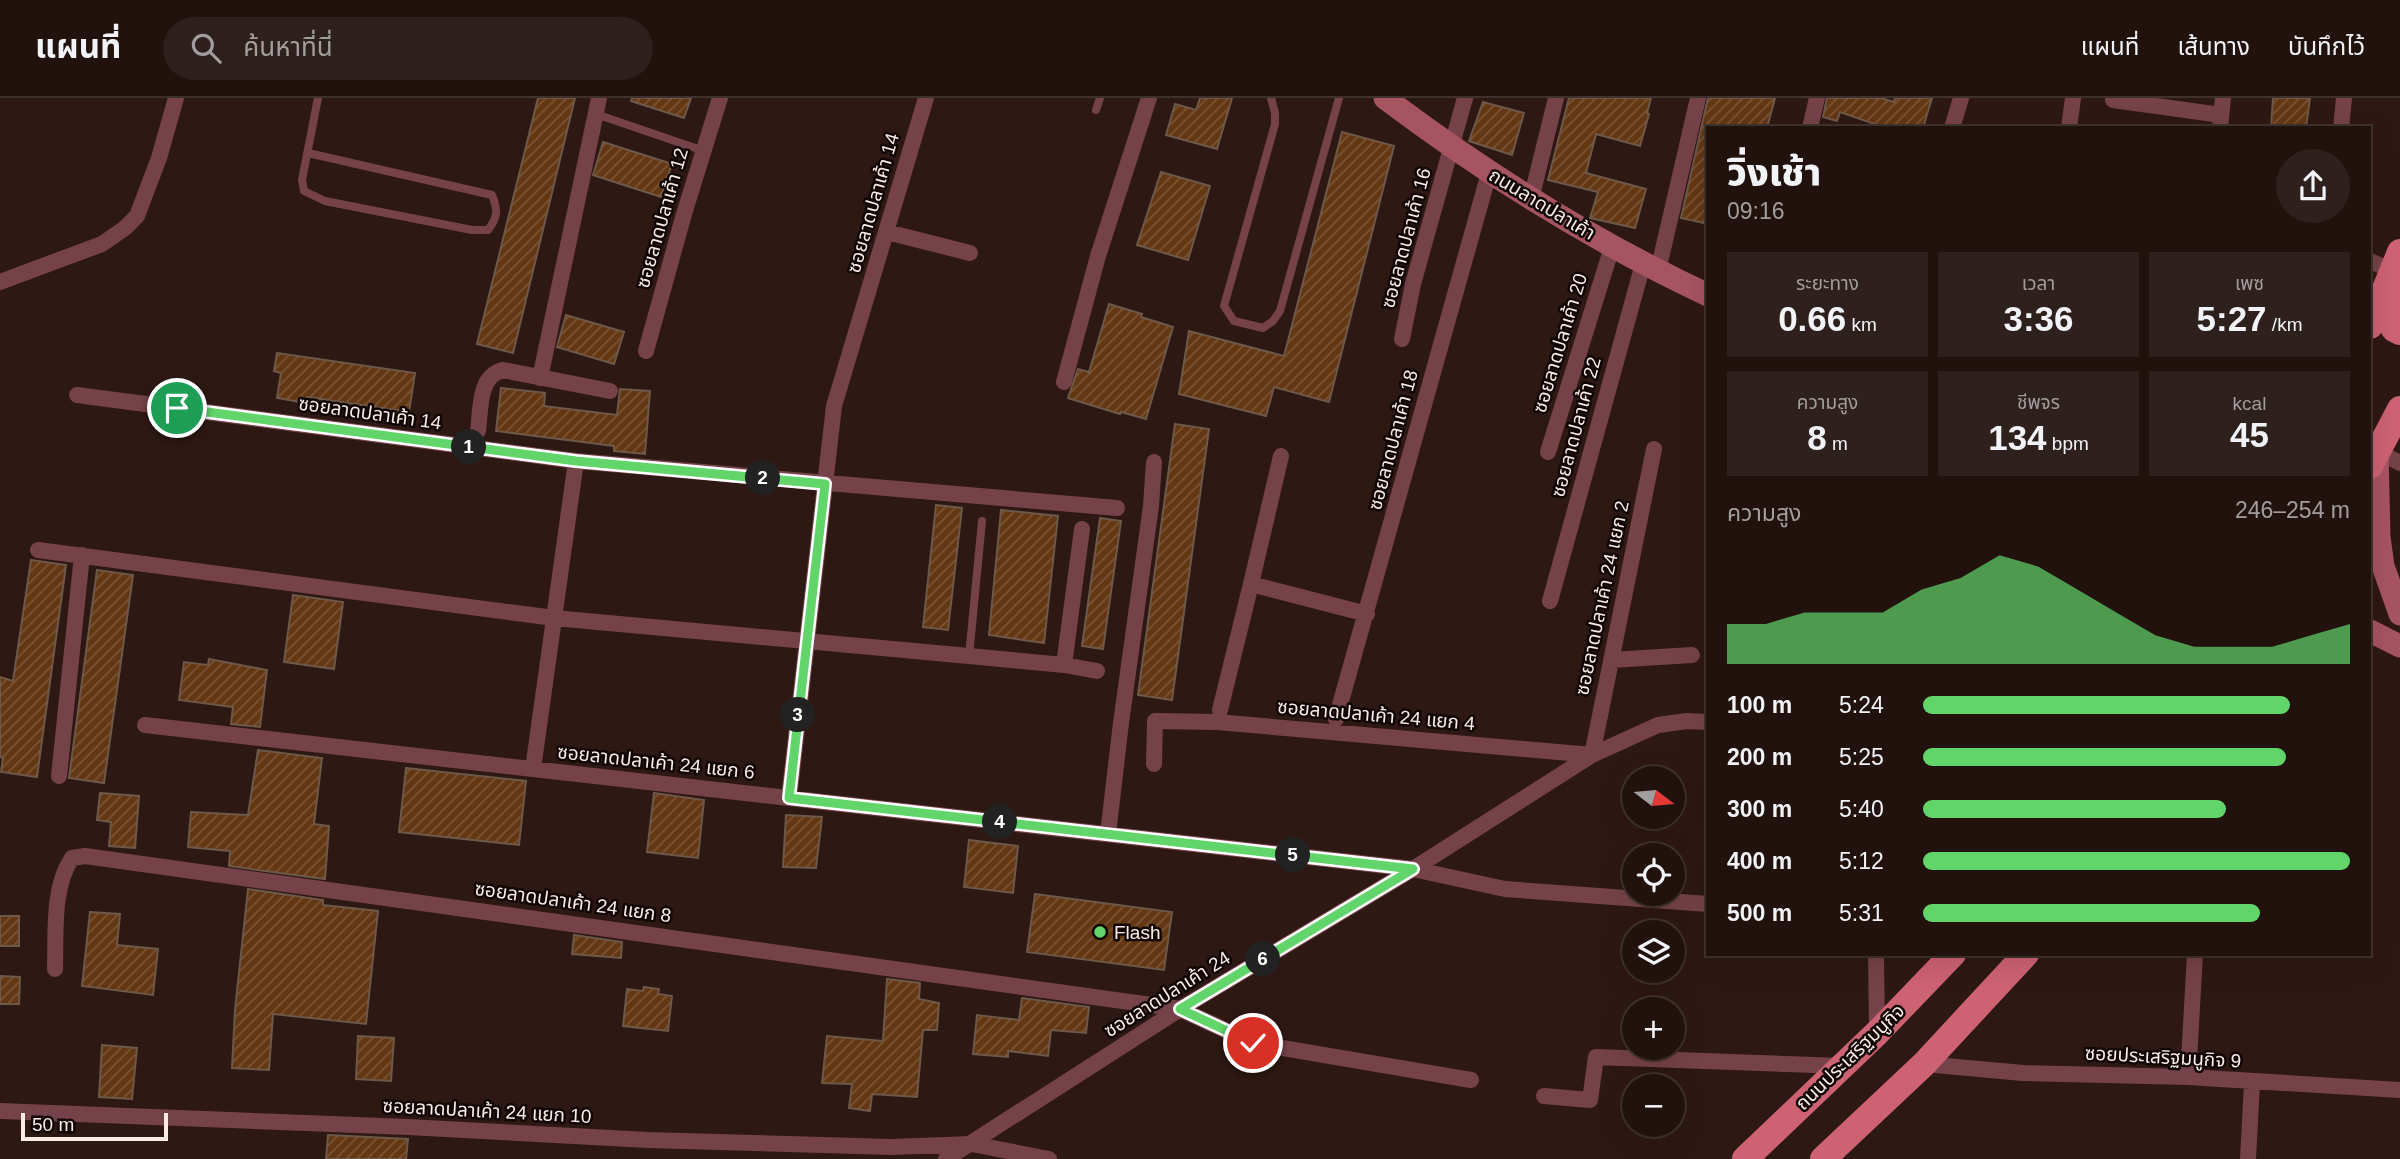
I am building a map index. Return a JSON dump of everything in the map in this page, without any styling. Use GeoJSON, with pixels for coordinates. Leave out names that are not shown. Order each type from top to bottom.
{"type":"FeatureCollection","features":[{"type":"Feature","properties":{"kind":"main road","name":"ถนนลาดปลาเค้า"},"geometry":{"type":"LineString","coordinates":[[1385,98],[1489,173],[1612,247],[1706,294]]}},
{"type":"Feature","properties":{"kind":"main road"},"geometry":{"type":"LineString","coordinates":[[2371,323],[2390,262]]}},
{"type":"Feature","properties":{"kind":"main road"},"geometry":{"type":"LineString","coordinates":[[2390,262],[2388,319],[2394,329],[2400,332]]}},
{"type":"Feature","properties":{"kind":"main road"},"geometry":{"type":"LineString","coordinates":[[2400,409],[2382,460],[2379,538],[2384,566],[2400,614]]}},
{"type":"Feature","properties":{"kind":"main road"},"geometry":{"type":"LineString","coordinates":[[2371,632],[2400,646]]}},
{"type":"Feature","properties":{"kind":"main road","name":"ถนนประเสริฐมนูกิจ"},"geometry":{"type":"LineString","coordinates":[[1745,1159],[1877,1033],[1951,956]]}},
{"type":"Feature","properties":{"kind":"main road"},"geometry":{"type":"LineString","coordinates":[[1823,1159],[1924,1064],[2024,956]]}},
{"type":"Feature","properties":{"kind":"street"},"geometry":{"type":"LineString","coordinates":[[0,282],[102,244],[125,228],[136,216],[159,158],[176,98]]}},
{"type":"Feature","properties":{"kind":"street","name":"ซอยลาดปลาเค้า 12"},"geometry":{"type":"LineString","coordinates":[[646,351],[720,98]]}},
{"type":"Feature","properties":{"kind":"street","name":"ซอยลาดปลาเค้า 14"},"geometry":{"type":"LineString","coordinates":[[789,798],[834,406],[926,98]]}},
{"type":"Feature","properties":{"kind":"street"},"geometry":{"type":"LineString","coordinates":[[1064,382],[1098,256],[1149,98]]}},
{"type":"Feature","properties":{"kind":"street","name":"ซอยลาดปลาเค้า 16"},"geometry":{"type":"LineString","coordinates":[[1402,339],[1413,284],[1465,98]]}},
{"type":"Feature","properties":{"kind":"street"},"geometry":{"type":"LineString","coordinates":[[1531,198],[1556,98]]}},
{"type":"Feature","properties":{"kind":"street","name":"ซอยลาดปลาเค้า 22"},"geometry":{"type":"LineString","coordinates":[[1550,601],[1698,98]]}},
{"type":"Feature","properties":{"kind":"street"},"geometry":{"type":"LineString","coordinates":[[1810,126],[1817,98]]}},
{"type":"Feature","properties":{"kind":"street"},"geometry":{"type":"LineString","coordinates":[[1953,126],[1961,98]]}},
{"type":"Feature","properties":{"kind":"street"},"geometry":{"type":"LineString","coordinates":[[2069,126],[2073,98]]}},
{"type":"Feature","properties":{"kind":"street"},"geometry":{"type":"LineString","coordinates":[[2113,100],[2221,121],[2223,98]]}},
{"type":"Feature","properties":{"kind":"street"},"geometry":{"type":"LineString","coordinates":[[2341,126],[2344,98]]}},
{"type":"Feature","properties":{"kind":"street"},"geometry":{"type":"LineString","coordinates":[[540,378],[598,106]]}},
{"type":"Feature","properties":{"kind":"street","name":"ซอยลาดปลาเค้า 18"},"geometry":{"type":"LineString","coordinates":[[1336,719],[1489,173]]}},
{"type":"Feature","properties":{"kind":"street"},"geometry":{"type":"LineString","coordinates":[[887,232],[970,253]]}},
{"type":"Feature","properties":{"kind":"street","name":"ซอยลาดปลาเค้า 20"},"geometry":{"type":"LineString","coordinates":[[1548,452],[1612,247]]}},
{"type":"Feature","properties":{"kind":"street"},"geometry":{"type":"LineString","coordinates":[[478,431],[485,383],[489,376],[503,370],[610,391]]}},
{"type":"Feature","properties":{"kind":"street","name":"ซอยลาดปลาเค้า 14"},"geometry":{"type":"LineString","coordinates":[[77,395],[576,461],[1117,509]]}},
{"type":"Feature","properties":{"kind":"street","name":"ซอยลาดปลาเค้า 24 แยก 2"},"geometry":{"type":"LineString","coordinates":[[1592,755],[1654,449]]}},
{"type":"Feature","properties":{"kind":"street"},"geometry":{"type":"LineString","coordinates":[[1220,710],[1281,456]]}},
{"type":"Feature","properties":{"kind":"street"},"geometry":{"type":"LineString","coordinates":[[533,769],[576,461]]}},
{"type":"Feature","properties":{"kind":"street"},"geometry":{"type":"LineString","coordinates":[[1108,834],[1151,506],[1154,462]]}},
{"type":"Feature","properties":{"kind":"street"},"geometry":{"type":"LineString","coordinates":[[1064,665],[1082,530]]}},
{"type":"Feature","properties":{"kind":"street"},"geometry":{"type":"LineString","coordinates":[[38,550],[554,618],[1064,665],[1097,671]]}},
{"type":"Feature","properties":{"kind":"street"},"geometry":{"type":"LineString","coordinates":[[59,776],[82,555]]}},
{"type":"Feature","properties":{"kind":"street"},"geometry":{"type":"LineString","coordinates":[[1251,584],[1367,614]]}},
{"type":"Feature","properties":{"kind":"street"},"geometry":{"type":"LineString","coordinates":[[1611,660],[1692,655]]}},
{"type":"Feature","properties":{"kind":"street","name":"ซอยลาดปลาเค้า 24 แยก 4"},"geometry":{"type":"LineString","coordinates":[[1154,764],[1156,721],[1217,722],[1592,755]]}},
{"type":"Feature","properties":{"kind":"street","name":"ซอยลาดปลาเค้า 24"},"geometry":{"type":"LineString","coordinates":[[946,1159],[1180,1009],[1413,869],[1592,755],[1658,725],[1686,721],[1706,722]]}},
{"type":"Feature","properties":{"kind":"street","name":"ซอยลาดปลาเค้า 24 แยก 6"},"geometry":{"type":"LineString","coordinates":[[145,725],[1413,869],[1505,889],[1706,904]]}},
{"type":"Feature","properties":{"kind":"street","name":"ซอยลาดปลาเค้า 24 แยก 8"},"geometry":{"type":"LineString","coordinates":[[55,969],[58,908],[64,870],[72,858],[85,856],[1180,1009],[1253,1043],[1471,1080]]}},
{"type":"Feature","properties":{"kind":"street"},"geometry":{"type":"LineString","coordinates":[[1876,956],[1877,1033]]}},
{"type":"Feature","properties":{"kind":"street"},"geometry":{"type":"LineString","coordinates":[[2188,1077],[2194,956]]}},
{"type":"Feature","properties":{"kind":"street"},"geometry":{"type":"LineString","coordinates":[[1544,1096],[1590,1100],[1597,1057],[1843,1066]]}},
{"type":"Feature","properties":{"kind":"street","name":"ซอยประเสริฐมนูกิจ 9"},"geometry":{"type":"LineString","coordinates":[[1924,1064],[2023,1073],[2188,1077],[2400,1090]]}},
{"type":"Feature","properties":{"kind":"street"},"geometry":{"type":"LineString","coordinates":[[2248,1159],[2252,1083]]}},
{"type":"Feature","properties":{"kind":"street","name":"ซอยลาดปลาเค้า 24 แยก 10"},"geometry":{"type":"LineString","coordinates":[[0,1111],[408,1127],[648,1140],[891,1147],[972,1144],[1049,1159]]}},
{"type":"Feature","properties":{"kind":"lane"},"geometry":{"type":"LineString","coordinates":[[308,153],[492,195],[497,208],[496,220],[488,230],[472,230],[314,197],[304,191],[302,180],[318,98]]}},
{"type":"Feature","properties":{"kind":"lane"},"geometry":{"type":"LineString","coordinates":[[1096,110],[1100,98]]}},
{"type":"Feature","properties":{"kind":"lane"},"geometry":{"type":"LineString","coordinates":[[1271,98],[1275,124],[1224,306],[1234,321],[1263,328],[1273,321],[1280,311],[1339,98]]}},
{"type":"Feature","properties":{"kind":"lane"},"geometry":{"type":"LineString","coordinates":[[598,106],[704,151]]}},
{"type":"Feature","properties":{"kind":"lane"},"geometry":{"type":"LineString","coordinates":[[968,656],[982,521]]}},
{"type":"Feature","properties":{"kind":"building"},"geometry":{"type":"Polygon","coordinates":[[[538,98],[575,98],[513,353],[477,344],[538,98]]]}},
{"type":"Feature","properties":{"kind":"building"},"geometry":{"type":"Polygon","coordinates":[[[632,98],[691,98],[684,118],[631,101],[632,98]]]}},
{"type":"Feature","properties":{"kind":"building"},"geometry":{"type":"Polygon","coordinates":[[[1200,98],[1232,98],[1217,149],[1166,135],[1175,104],[1196,110],[1200,98]]]}},
{"type":"Feature","properties":{"kind":"building"},"geometry":{"type":"Polygon","coordinates":[[[1569,98],[1651,98],[1640,146],[1596,134],[1586,173],[1646,189],[1635,228],[1590,218],[1598,192],[1548,180],[1569,98]]]}},
{"type":"Feature","properties":{"kind":"building"},"geometry":{"type":"Polygon","coordinates":[[[1708,98],[1775,98],[1768,126],[1706,126],[1704,223],[1681,218],[1708,98]]]}},
{"type":"Feature","properties":{"kind":"building"},"geometry":{"type":"Polygon","coordinates":[[[1827,98],[1881,98],[1894,102],[1895,98],[1932,98],[1924,126],[1880,126],[1840,112],[1837,121],[1823,117],[1827,98]]]}},
{"type":"Feature","properties":{"kind":"building"},"geometry":{"type":"Polygon","coordinates":[[[2273,98],[2310,98],[2306,126],[2271,126],[2273,98]]]}},
{"type":"Feature","properties":{"kind":"building"},"geometry":{"type":"Polygon","coordinates":[[[1483,102],[1524,113],[1512,155],[1469,141],[1483,102]]]}},
{"type":"Feature","properties":{"kind":"building"},"geometry":{"type":"Polygon","coordinates":[[[1342,132],[1394,146],[1329,402],[1274,387],[1266,416],[1179,394],[1189,331],[1284,356],[1342,132]]]}},
{"type":"Feature","properties":{"kind":"building"},"geometry":{"type":"Polygon","coordinates":[[[603,142],[672,164],[661,197],[593,175],[603,142]]]}},
{"type":"Feature","properties":{"kind":"building"},"geometry":{"type":"Polygon","coordinates":[[[1161,172],[1210,186],[1188,260],[1137,245],[1161,172]]]}},
{"type":"Feature","properties":{"kind":"building"},"geometry":{"type":"Polygon","coordinates":[[[1109,304],[1173,327],[1146,419],[1068,398],[1078,369],[1089,372],[1109,304]]]}},
{"type":"Feature","properties":{"kind":"building"},"geometry":{"type":"Polygon","coordinates":[[[566,315],[624,332],[614,364],[557,347],[566,315]]]}},
{"type":"Feature","properties":{"kind":"building"},"geometry":{"type":"Polygon","coordinates":[[[277,353],[415,373],[409,412],[307,397],[306,403],[277,398],[281,373],[274,371],[277,353]]]}},
{"type":"Feature","properties":{"kind":"building"},"geometry":{"type":"Polygon","coordinates":[[[501,388],[545,393],[544,406],[617,415],[620,389],[650,391],[645,454],[614,451],[614,446],[496,431],[501,388]]]}},
{"type":"Feature","properties":{"kind":"building"},"geometry":{"type":"Polygon","coordinates":[[[1175,424],[1209,429],[1172,700],[1138,695],[1175,424]]]}},
{"type":"Feature","properties":{"kind":"building"},"geometry":{"type":"Polygon","coordinates":[[[936,505],[962,508],[948,630],[923,627],[936,505]]]}},
{"type":"Feature","properties":{"kind":"building"},"geometry":{"type":"Polygon","coordinates":[[[1001,510],[1058,516],[1044,643],[989,635],[1001,510]]]}},
{"type":"Feature","properties":{"kind":"building"},"geometry":{"type":"Polygon","coordinates":[[[1100,518],[1121,521],[1103,649],[1082,646],[1100,518]]]}},
{"type":"Feature","properties":{"kind":"building"},"geometry":{"type":"Polygon","coordinates":[[[31,560],[66,565],[37,777],[1,772],[3,758],[0,757],[0,677],[13,681],[31,560]]]}},
{"type":"Feature","properties":{"kind":"building"},"geometry":{"type":"Polygon","coordinates":[[[97,570],[133,575],[104,783],[69,778],[97,570]]]}},
{"type":"Feature","properties":{"kind":"building"},"geometry":{"type":"Polygon","coordinates":[[[293,595],[343,602],[334,669],[284,662],[293,595]]]}},
{"type":"Feature","properties":{"kind":"building"},"geometry":{"type":"Polygon","coordinates":[[[209,659],[267,670],[260,727],[231,724],[233,707],[179,700],[184,662],[208,665],[209,659]]]}},
{"type":"Feature","properties":{"kind":"building"},"geometry":{"type":"Polygon","coordinates":[[[258,750],[322,758],[314,824],[329,826],[325,879],[229,866],[230,851],[188,847],[191,812],[248,815],[258,750]]]}},
{"type":"Feature","properties":{"kind":"building"},"geometry":{"type":"Polygon","coordinates":[[[406,768],[526,781],[519,845],[399,832],[406,768]]]}},
{"type":"Feature","properties":{"kind":"building"},"geometry":{"type":"Polygon","coordinates":[[[100,793],[139,796],[135,848],[109,846],[111,822],[97,820],[100,793]]]}},
{"type":"Feature","properties":{"kind":"building"},"geometry":{"type":"Polygon","coordinates":[[[654,793],[704,800],[698,858],[647,852],[654,793]]]}},
{"type":"Feature","properties":{"kind":"building"},"geometry":{"type":"Polygon","coordinates":[[[786,815],[822,817],[816,868],[783,867],[786,815]]]}},
{"type":"Feature","properties":{"kind":"building"},"geometry":{"type":"Polygon","coordinates":[[[969,840],[1018,846],[1013,893],[964,887],[969,840]]]}},
{"type":"Feature","properties":{"kind":"building"},"geometry":{"type":"Polygon","coordinates":[[[248,889],[323,900],[323,905],[378,911],[366,1024],[273,1014],[269,1070],[232,1068],[235,1010],[248,889]]]}},
{"type":"Feature","properties":{"kind":"building","name":"Flash"},"geometry":{"type":"Polygon","coordinates":[[[1035,894],[1172,912],[1164,970],[1027,952],[1035,894]]]}},
{"type":"Feature","properties":{"kind":"building"},"geometry":{"type":"Polygon","coordinates":[[[90,912],[120,914],[117,945],[158,949],[153,995],[82,986],[90,912]]]}},
{"type":"Feature","properties":{"kind":"building"},"geometry":{"type":"Polygon","coordinates":[[[0,916],[19,916],[19,946],[0,946],[0,916]]]}},
{"type":"Feature","properties":{"kind":"building"},"geometry":{"type":"Polygon","coordinates":[[[574,935],[622,942],[621,958],[572,954],[574,935]]]}},
{"type":"Feature","properties":{"kind":"building"},"geometry":{"type":"Polygon","coordinates":[[[0,976],[20,977],[19,1004],[0,1004],[0,976]]]}},
{"type":"Feature","properties":{"kind":"building"},"geometry":{"type":"Polygon","coordinates":[[[887,979],[920,983],[919,999],[939,1003],[937,1030],[923,1030],[917,1097],[872,1094],[870,1111],[849,1108],[852,1084],[822,1083],[827,1036],[883,1041],[887,979]]]}},
{"type":"Feature","properties":{"kind":"building"},"geometry":{"type":"Polygon","coordinates":[[[644,987],[659,989],[658,994],[672,996],[668,1031],[623,1026],[627,989],[643,991],[644,987]]]}},
{"type":"Feature","properties":{"kind":"building"},"geometry":{"type":"Polygon","coordinates":[[[1022,998],[1089,1007],[1086,1033],[1051,1030],[1048,1056],[1008,1051],[1008,1057],[973,1054],[977,1015],[1019,1020],[1022,998]]]}},
{"type":"Feature","properties":{"kind":"building"},"geometry":{"type":"Polygon","coordinates":[[[358,1036],[394,1038],[391,1081],[356,1079],[358,1036]]]}},
{"type":"Feature","properties":{"kind":"building"},"geometry":{"type":"Polygon","coordinates":[[[102,1045],[137,1048],[132,1099],[99,1097],[102,1045]]]}},
{"type":"Feature","properties":{"kind":"building"},"geometry":{"type":"Polygon","coordinates":[[[328,1135],[408,1139],[406,1159],[326,1159],[328,1135]]]}},
{"type":"Feature","properties":{"kind":"place","name":"Flash"},"geometry":{"type":"Point","coordinates":[1100,932]}},
{"type":"Feature","properties":{"kind":"route"},"geometry":{"type":"LineString","coordinates":[[177,408],[576,461],[825,484],[789,798],[1413,869],[1180,1009],[1253,1043]]}}]}
